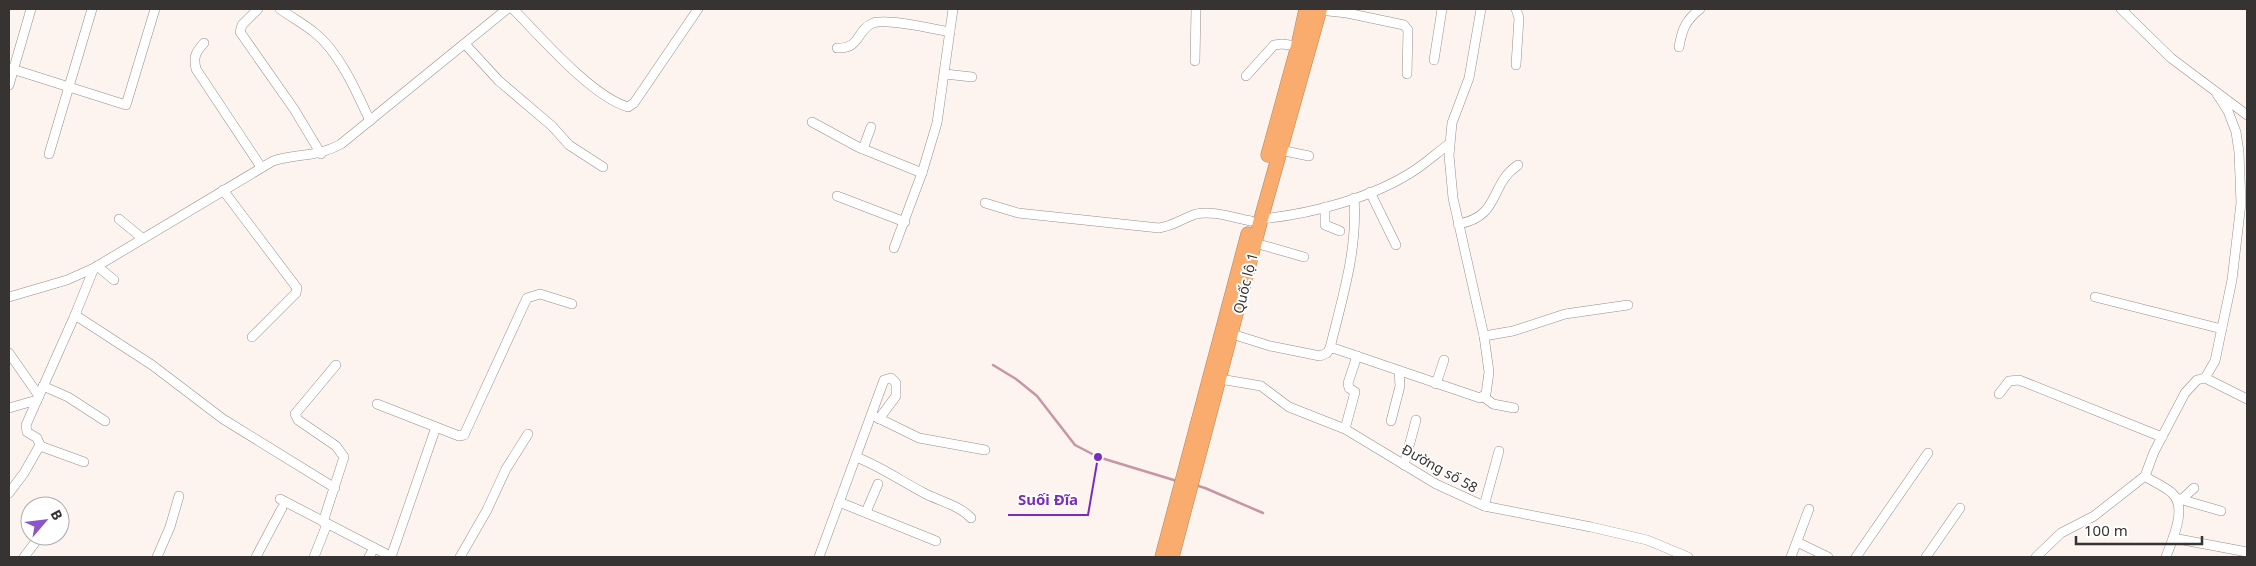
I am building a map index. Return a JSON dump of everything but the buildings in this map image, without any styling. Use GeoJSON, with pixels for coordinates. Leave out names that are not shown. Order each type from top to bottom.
{"type":"FeatureCollection","features":[{"type":"Feature","properties":{"kind":"highway","name":"Quốc lộ 1"},"geometry":{"type":"LineString","coordinates":[[1172,557],[1189,473],[1256,220],[1298,46],[1315,9]]}},
{"type":"Feature","properties":{"kind":"highway","name":"Quốc lộ 1"},"geometry":{"type":"LineString","coordinates":[[1189,473],[1220,379],[1255,243],[1256,220],[1280,150],[1315,9]]}},
{"type":"Feature","properties":{"kind":"highway","name":"Quốc lộ 1"},"geometry":{"type":"LineString","coordinates":[[1162,557],[1185,492]]}},
{"type":"Feature","properties":{"kind":"street"},"geometry":{"type":"LineString","coordinates":[[9,85],[11,69],[31,9]]}},
{"type":"Feature","properties":{"kind":"street"},"geometry":{"type":"LineString","coordinates":[[49,154],[92,9]]}},
{"type":"Feature","properties":{"kind":"street"},"geometry":{"type":"LineString","coordinates":[[11,69],[126,104],[156,9]]}},
{"type":"Feature","properties":{"kind":"street"},"geometry":{"type":"LineString","coordinates":[[258,9],[242,25],[240,32],[294,109],[321,154]]}},
{"type":"Feature","properties":{"kind":"street"},"geometry":{"type":"LineString","coordinates":[[280,9],[316,34],[324,43],[354,87],[370,121]]}},
{"type":"Feature","properties":{"kind":"street"},"geometry":{"type":"LineString","coordinates":[[9,297],[67,280],[95,267],[262,167],[282,158],[321,154],[341,144],[507,9]]}},
{"type":"Feature","properties":{"kind":"street"},"geometry":{"type":"LineString","coordinates":[[512,9],[589,83],[628,107],[634,103],[698,9]]}},
{"type":"Feature","properties":{"kind":"street"},"geometry":{"type":"LineString","coordinates":[[894,248],[922,173],[937,123],[953,9]]}},
{"type":"Feature","properties":{"kind":"street"},"geometry":{"type":"LineString","coordinates":[[1195,61],[1196,9]]}},
{"type":"Feature","properties":{"kind":"street"},"geometry":{"type":"LineString","coordinates":[[1315,9],[1347,13],[1404,25],[1408,30],[1407,74]]}},
{"type":"Feature","properties":{"kind":"street"},"geometry":{"type":"LineString","coordinates":[[1434,60],[1443,9]]}},
{"type":"Feature","properties":{"kind":"street"},"geometry":{"type":"LineString","coordinates":[[1481,9],[1469,78],[1456,108],[1450,144],[1449,174],[1458,224],[1484,336],[1489,372],[1484,397]]}},
{"type":"Feature","properties":{"kind":"street"},"geometry":{"type":"LineString","coordinates":[[1516,9],[1519,18],[1516,65]]}},
{"type":"Feature","properties":{"kind":"street"},"geometry":{"type":"LineString","coordinates":[[1679,47],[1682,29],[1688,18],[1700,9]]}},
{"type":"Feature","properties":{"kind":"street"},"geometry":{"type":"LineString","coordinates":[[2121,9],[2164,52],[2247,115]]}},
{"type":"Feature","properties":{"kind":"street"},"geometry":{"type":"LineString","coordinates":[[837,48],[853,45],[869,25],[882,21],[950,32]]}},
{"type":"Feature","properties":{"kind":"street"},"geometry":{"type":"LineString","coordinates":[[204,43],[195,53],[196,68],[262,167]]}},
{"type":"Feature","properties":{"kind":"street"},"geometry":{"type":"LineString","coordinates":[[465,44],[499,81],[552,126],[569,145],[603,168]]}},
{"type":"Feature","properties":{"kind":"street"},"geometry":{"type":"LineString","coordinates":[[1246,76],[1274,45],[1298,46]]}},
{"type":"Feature","properties":{"kind":"street"},"geometry":{"type":"LineString","coordinates":[[944,74],[972,77]]}},
{"type":"Feature","properties":{"kind":"street"},"geometry":{"type":"LineString","coordinates":[[2036,557],[2061,533],[2094,516],[2145,476],[2162,437],[2185,393],[2197,380],[2205,378],[2212,369],[2217,355],[2237,248],[2241,203],[2239,152],[2236,132],[2228,111],[2217,94]]}},
{"type":"Feature","properties":{"kind":"street"},"geometry":{"type":"LineString","coordinates":[[812,122],[863,149],[922,173]]}},
{"type":"Feature","properties":{"kind":"street"},"geometry":{"type":"LineString","coordinates":[[863,149],[870,126]]}},
{"type":"Feature","properties":{"kind":"street"},"geometry":{"type":"LineString","coordinates":[[985,203],[1018,213],[1159,228],[1172,226],[1192,216],[1206,213],[1256,220],[1294,215],[1370,192],[1414,171],[1450,144]]}},
{"type":"Feature","properties":{"kind":"street"},"geometry":{"type":"LineString","coordinates":[[1280,150],[1308,156]]}},
{"type":"Feature","properties":{"kind":"street"},"geometry":{"type":"LineString","coordinates":[[1458,224],[1480,217],[1497,194],[1502,181],[1509,171],[1518,165]]}},
{"type":"Feature","properties":{"kind":"street"},"geometry":{"type":"LineString","coordinates":[[223,190],[297,288],[296,293],[252,337]]}},
{"type":"Feature","properties":{"kind":"street"},"geometry":{"type":"LineString","coordinates":[[1370,192],[1396,245]]}},
{"type":"Feature","properties":{"kind":"street"},"geometry":{"type":"LineString","coordinates":[[836,196],[905,222]]}},
{"type":"Feature","properties":{"kind":"street"},"geometry":{"type":"LineString","coordinates":[[1232,334],[1270,346],[1320,356],[1327,353],[1330,348],[1351,261],[1356,225],[1354,198]]}},
{"type":"Feature","properties":{"kind":"street"},"geometry":{"type":"LineString","coordinates":[[1325,207],[1325,225],[1340,231]]}},
{"type":"Feature","properties":{"kind":"street"},"geometry":{"type":"LineString","coordinates":[[119,219],[142,238]]}},
{"type":"Feature","properties":{"kind":"street"},"geometry":{"type":"LineString","coordinates":[[1255,243],[1304,257]]}},
{"type":"Feature","properties":{"kind":"street"},"geometry":{"type":"LineString","coordinates":[[95,267],[114,280]]}},
{"type":"Feature","properties":{"kind":"street"},"geometry":{"type":"LineString","coordinates":[[9,493],[24,474],[40,446],[40,441],[25,429],[95,267]]}},
{"type":"Feature","properties":{"kind":"street"},"geometry":{"type":"LineString","coordinates":[[377,404],[459,436],[464,435],[528,298],[540,294],[572,304]]}},
{"type":"Feature","properties":{"kind":"street"},"geometry":{"type":"LineString","coordinates":[[2095,297],[2222,329]]}},
{"type":"Feature","properties":{"kind":"street"},"geometry":{"type":"LineString","coordinates":[[1484,336],[1513,331],[1565,314],[1628,305]]}},
{"type":"Feature","properties":{"kind":"street"},"geometry":{"type":"LineString","coordinates":[[75,315],[152,365],[223,419],[335,488]]}},
{"type":"Feature","properties":{"kind":"street"},"geometry":{"type":"LineString","coordinates":[[1330,348],[1436,384],[1480,398],[1484,397],[1493,404],[1514,408]]}},
{"type":"Feature","properties":{"kind":"street"},"geometry":{"type":"LineString","coordinates":[[9,353],[38,398]]}},
{"type":"Feature","properties":{"kind":"street"},"geometry":{"type":"LineString","coordinates":[[1345,429],[1355,392],[1348,386],[1348,383],[1357,356]]}},
{"type":"Feature","properties":{"kind":"street"},"geometry":{"type":"LineString","coordinates":[[1436,384],[1444,360]]}},
{"type":"Feature","properties":{"kind":"street"},"geometry":{"type":"LineString","coordinates":[[314,557],[344,462],[343,453],[324,437],[298,420],[295,414],[336,364]]}},
{"type":"Feature","properties":{"kind":"street"},"geometry":{"type":"LineString","coordinates":[[1390,421],[1400,386],[1399,371]]}},
{"type":"Feature","properties":{"kind":"street"},"geometry":{"type":"LineString","coordinates":[[2205,378],[2247,399]]}},
{"type":"Feature","properties":{"kind":"street","name":"Đường số 58"},"geometry":{"type":"LineString","coordinates":[[1220,379],[1261,386],[1289,406],[1345,429],[1443,488],[1484,506],[1638,538],[1664,546],[1688,557]]}},
{"type":"Feature","properties":{"kind":"street"},"geometry":{"type":"LineString","coordinates":[[1999,394],[2009,380],[2019,380],[2162,437]]}},
{"type":"Feature","properties":{"kind":"street"},"geometry":{"type":"LineString","coordinates":[[42,386],[68,397],[105,422]]}},
{"type":"Feature","properties":{"kind":"street"},"geometry":{"type":"LineString","coordinates":[[9,408],[38,398]]}},
{"type":"Feature","properties":{"kind":"street"},"geometry":{"type":"LineString","coordinates":[[819,557],[856,457],[875,417],[919,438],[985,450]]}},
{"type":"Feature","properties":{"kind":"street"},"geometry":{"type":"LineString","coordinates":[[1404,465],[1416,420]]}},
{"type":"Feature","properties":{"kind":"street"},"geometry":{"type":"LineString","coordinates":[[256,557],[281,504],[325,523],[392,557],[436,427]]}},
{"type":"Feature","properties":{"kind":"street"},"geometry":{"type":"LineString","coordinates":[[460,557],[487,510],[506,468],[528,434]]}},
{"type":"Feature","properties":{"kind":"street"},"geometry":{"type":"LineString","coordinates":[[40,446],[84,462]]}},
{"type":"Feature","properties":{"kind":"street"},"geometry":{"type":"LineString","coordinates":[[1484,506],[1499,451]]}},
{"type":"Feature","properties":{"kind":"street"},"geometry":{"type":"LineString","coordinates":[[1856,557],[1928,453]]}},
{"type":"Feature","properties":{"kind":"street"},"geometry":{"type":"LineString","coordinates":[[856,457],[877,466],[924,494],[964,511],[971,518]]}},
{"type":"Feature","properties":{"kind":"street"},"geometry":{"type":"LineString","coordinates":[[2145,476],[2178,499],[2221,511]]}},
{"type":"Feature","properties":{"kind":"street"},"geometry":{"type":"LineString","coordinates":[[866,512],[878,484]]}},
{"type":"Feature","properties":{"kind":"street"},"geometry":{"type":"LineString","coordinates":[[2178,499],[2194,488]]}},
{"type":"Feature","properties":{"kind":"street"},"geometry":{"type":"LineString","coordinates":[[157,557],[170,527],[179,496]]}},
{"type":"Feature","properties":{"kind":"street"},"geometry":{"type":"LineString","coordinates":[[2166,557],[2179,514],[2178,499]]}},
{"type":"Feature","properties":{"kind":"street"},"geometry":{"type":"LineString","coordinates":[[839,502],[936,541]]}},
{"type":"Feature","properties":{"kind":"street"},"geometry":{"type":"LineString","coordinates":[[1926,557],[1960,508]]}},
{"type":"Feature","properties":{"kind":"street"},"geometry":{"type":"LineString","coordinates":[[1791,557],[1809,509]]}},
{"type":"Feature","properties":{"kind":"street"},"geometry":{"type":"LineString","coordinates":[[2173,538],[2247,552]]}},
{"type":"Feature","properties":{"kind":"street"},"geometry":{"type":"LineString","coordinates":[[1797,542],[1828,557]]}},
{"type":"Feature","properties":{"kind":"street"},"geometry":{"type":"LineString","coordinates":[[24,557],[32,546]]}},
{"type":"Feature","properties":{"kind":"street"},"geometry":{"type":"LineString","coordinates":[[369,557],[374,548]]}},
{"type":"Feature","properties":{"kind":"waterway"},"geometry":{"type":"LineString","coordinates":[[993,365],[1016,379],[1037,396],[1075,445],[1098,457],[1177,481]]}},
{"type":"Feature","properties":{"kind":"waterway"},"geometry":{"type":"LineString","coordinates":[[1195,485],[1263,513]]}},
{"type":"Feature","properties":{"kind":"place","name":"Suối Đĩa"},"geometry":{"type":"Point","coordinates":[1098,457]}}]}
